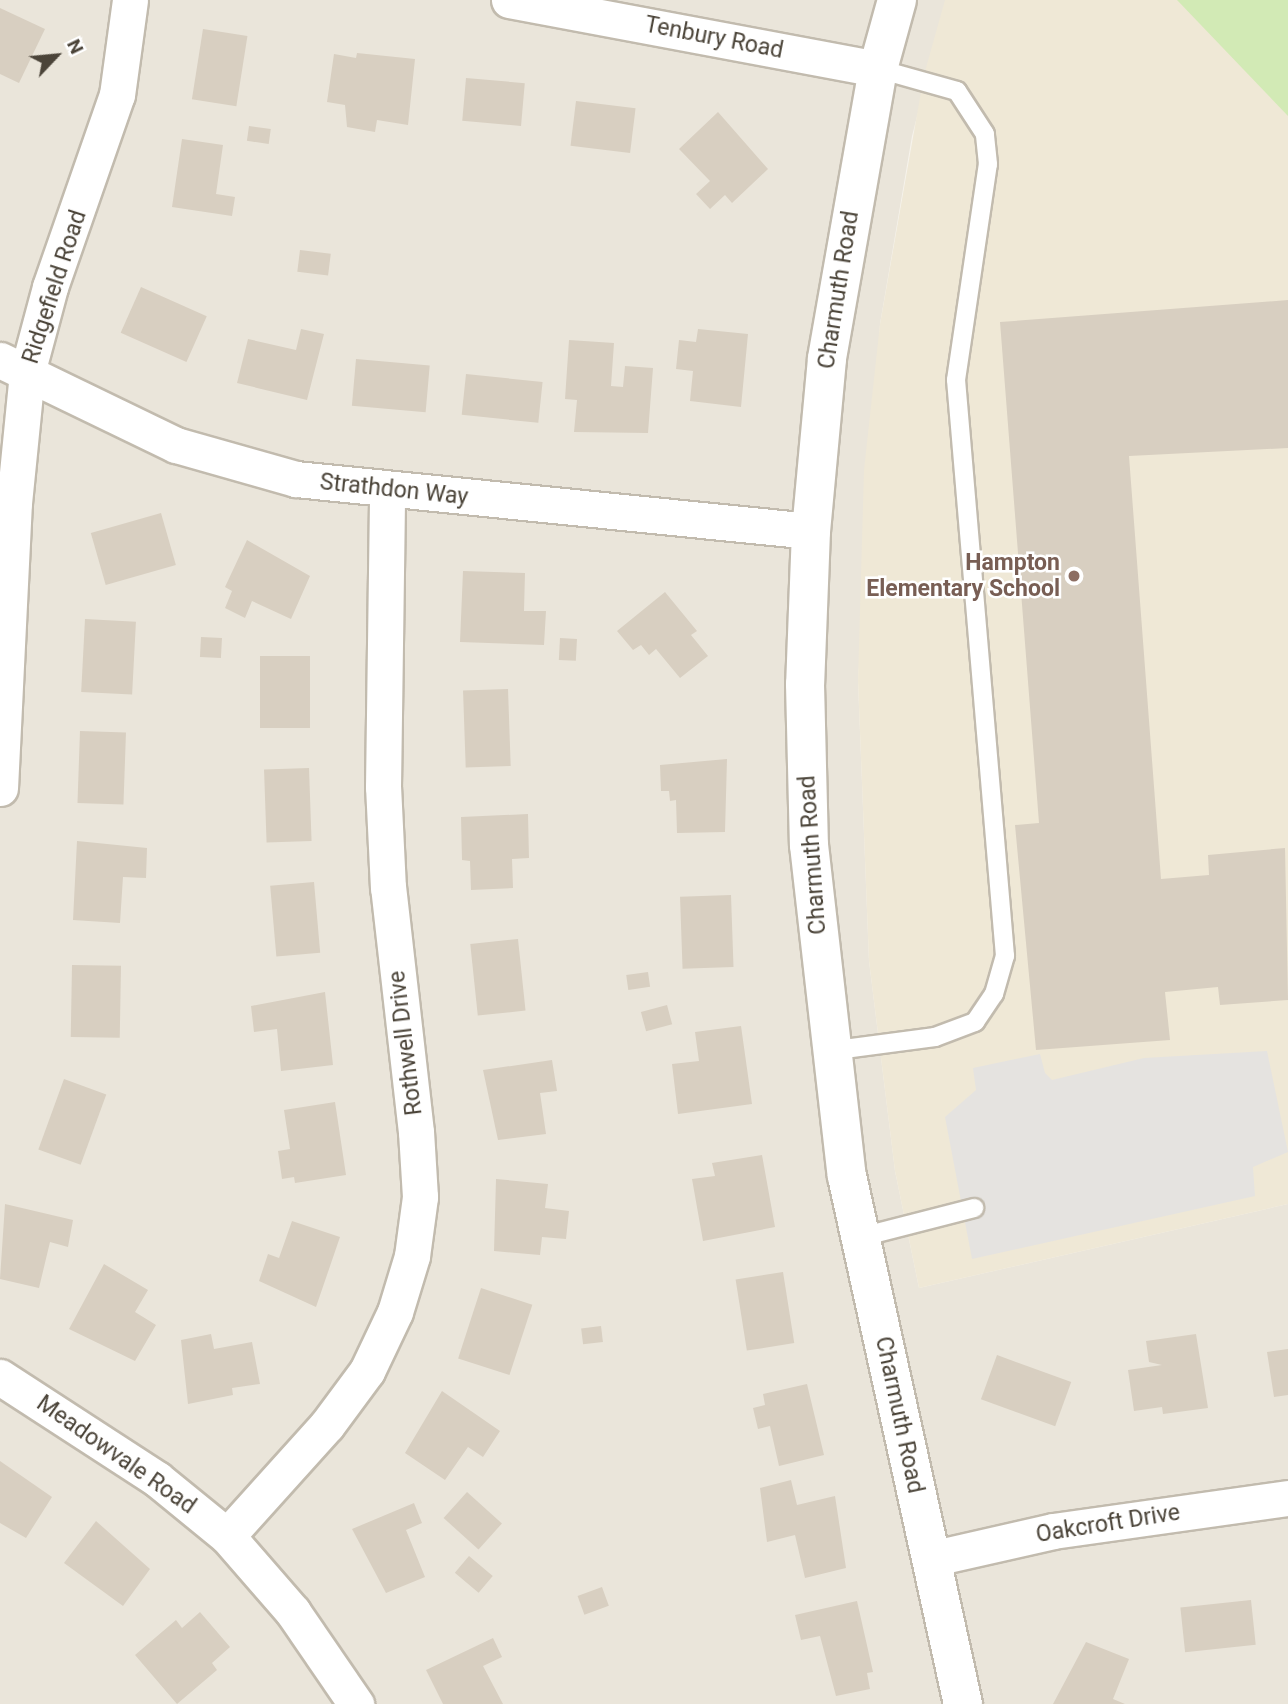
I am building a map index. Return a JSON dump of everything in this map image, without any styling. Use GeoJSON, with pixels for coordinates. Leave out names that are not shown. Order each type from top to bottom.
{"type":"FeatureCollection","features":[{"type":"Feature","properties":{"kind":"street","name":"Ridgefield Road"},"geometry":{"type":"LineString","coordinates":[[0,788],[14,503],[14,366],[50,287],[113,108],[130,0]]}},
{"type":"Feature","properties":{"kind":"street","name":"Charmuth Road"},"geometry":{"type":"LineString","coordinates":[[897,0],[878,69],[827,359],[811,531],[805,684],[809,845],[829,1051],[861,1237],[963,1704]]}},
{"type":"Feature","properties":{"kind":"street","name":"Tenbury Road"},"geometry":{"type":"LineString","coordinates":[[519,1],[878,69]]}},
{"type":"Feature","properties":{"kind":"street","name":"Strathdon Way"},"geometry":{"type":"LineString","coordinates":[[14,366],[213,457],[296,479],[811,531]]}},
{"type":"Feature","properties":{"kind":"street","name":"Rothwell Drive"},"geometry":{"type":"LineString","coordinates":[[227,1536],[327,1425],[367,1371],[395,1312],[412,1256],[420,1197],[416,1132],[388,888],[383,787],[387,490]]}},
{"type":"Feature","properties":{"kind":"street","name":"Meadowvale Road"},"geometry":{"type":"LineString","coordinates":[[0,1377],[158,1479],[227,1536],[293,1612],[356,1704]]}},
{"type":"Feature","properties":{"kind":"street","name":"Oakcroft Drive"},"geometry":{"type":"LineString","coordinates":[[930,1559],[1065,1529],[1288,1498]]}},
{"type":"Feature","properties":{"kind":"lane"},"geometry":{"type":"LineString","coordinates":[[829,1051],[935,1037],[975,1022],[994,994],[1005,956],[956,380],[988,164],[985,134],[957,91],[878,69]]}},
{"type":"Feature","properties":{"kind":"lane"},"geometry":{"type":"LineString","coordinates":[[861,1237],[974,1208]]}},
{"type":"Feature","properties":{"kind":"shaded area"},"geometry":{"type":"Polygon","coordinates":[[[0,0],[947,0],[912,136],[880,324],[858,681],[869,961],[895,1171],[919,1288],[1288,1204],[1288,1704],[0,1704],[0,0]]]}},
{"type":"Feature","properties":{"kind":"shaded area","name":"Hampton Elementary School"},"geometry":{"type":"Polygon","coordinates":[[[945,0],[1288,0],[1288,1204],[919,1288],[895,1171],[869,961],[858,681],[864,470],[880,324],[924,75],[945,0]]]}},
{"type":"Feature","properties":{"kind":"shaded area"},"geometry":{"type":"Polygon","coordinates":[[[1267,1051],[1288,1152],[1253,1167],[1255,1196],[972,1259],[945,1117],[976,1090],[973,1068],[1040,1054],[1045,1073],[1052,1080],[1144,1058],[1267,1051]]]}},
{"type":"Feature","properties":{"kind":"green space"},"geometry":{"type":"Polygon","coordinates":[[[1177,0],[1288,0],[1288,116],[1177,0]]]}},
{"type":"Feature","properties":{"kind":"building"},"geometry":{"type":"Polygon","coordinates":[[[0,8],[45,29],[19,83],[0,74],[0,8]]]}},
{"type":"Feature","properties":{"kind":"building"},"geometry":{"type":"Polygon","coordinates":[[[203,29],[247,36],[236,106],[192,99],[203,29]]]}},
{"type":"Feature","properties":{"kind":"building"},"geometry":{"type":"Polygon","coordinates":[[[357,53],[415,59],[408,125],[377,120],[375,132],[347,127],[345,105],[327,102],[334,54],[356,58],[357,53]]]}},
{"type":"Feature","properties":{"kind":"building"},"geometry":{"type":"Polygon","coordinates":[[[466,78],[525,83],[521,126],[462,121],[466,78]]]}},
{"type":"Feature","properties":{"kind":"building"},"geometry":{"type":"Polygon","coordinates":[[[576,101],[636,108],[630,153],[571,146],[576,101]]]}},
{"type":"Feature","properties":{"kind":"building"},"geometry":{"type":"Polygon","coordinates":[[[718,112],[768,169],[732,203],[725,195],[710,209],[696,194],[710,181],[679,149],[718,112]]]}},
{"type":"Feature","properties":{"kind":"building"},"geometry":{"type":"Polygon","coordinates":[[[249,126],[271,129],[269,144],[247,141],[249,126]]]}},
{"type":"Feature","properties":{"kind":"building"},"geometry":{"type":"Polygon","coordinates":[[[182,139],[223,145],[216,194],[235,197],[232,216],[172,207],[182,139]]]}},
{"type":"Feature","properties":{"kind":"building"},"geometry":{"type":"Polygon","coordinates":[[[300,250],[331,254],[328,276],[297,272],[300,250]]]}},
{"type":"Feature","properties":{"kind":"building"},"geometry":{"type":"Polygon","coordinates":[[[141,287],[207,316],[186,362],[121,333],[141,287]]]}},
{"type":"Feature","properties":{"kind":"building"},"geometry":{"type":"Polygon","coordinates":[[[1288,300],[1288,448],[1129,456],[1161,879],[1209,875],[1208,855],[1285,848],[1288,1000],[1220,1005],[1218,987],[1165,992],[1170,1040],[1036,1050],[1015,825],[1039,823],[1000,322],[1288,300]]]}},
{"type":"Feature","properties":{"kind":"building"},"geometry":{"type":"Polygon","coordinates":[[[301,329],[324,334],[307,400],[237,383],[248,339],[296,350],[301,329]]]}},
{"type":"Feature","properties":{"kind":"building"},"geometry":{"type":"Polygon","coordinates":[[[698,329],[748,334],[741,407],[690,401],[693,371],[676,369],[679,340],[696,342],[698,329]]]}},
{"type":"Feature","properties":{"kind":"building"},"geometry":{"type":"Polygon","coordinates":[[[569,340],[614,343],[611,386],[623,387],[625,366],[653,368],[648,433],[574,432],[577,400],[565,399],[569,340]]]}},
{"type":"Feature","properties":{"kind":"building"},"geometry":{"type":"Polygon","coordinates":[[[356,359],[430,365],[426,412],[352,406],[356,359]]]}},
{"type":"Feature","properties":{"kind":"building"},"geometry":{"type":"Polygon","coordinates":[[[466,374],[543,382],[538,423],[462,415],[466,374]]]}},
{"type":"Feature","properties":{"kind":"building"},"geometry":{"type":"Polygon","coordinates":[[[161,513],[176,565],[106,585],[91,533],[161,513]]]}},
{"type":"Feature","properties":{"kind":"building"},"geometry":{"type":"Polygon","coordinates":[[[247,540],[310,576],[291,619],[252,601],[245,618],[225,608],[232,591],[225,587],[247,540]]]}},
{"type":"Feature","properties":{"kind":"building"},"geometry":{"type":"Polygon","coordinates":[[[463,571],[525,573],[524,611],[546,611],[544,645],[460,642],[463,571]]]}},
{"type":"Feature","properties":{"kind":"building"},"geometry":{"type":"Polygon","coordinates":[[[665,592],[697,631],[691,635],[708,656],[680,678],[656,649],[649,655],[641,645],[633,650],[617,631],[665,592]]]}},
{"type":"Feature","properties":{"kind":"building"},"geometry":{"type":"Polygon","coordinates":[[[85,619],[136,622],[132,695],[81,692],[85,619]]]}},
{"type":"Feature","properties":{"kind":"building"},"geometry":{"type":"Polygon","coordinates":[[[201,637],[222,638],[221,658],[200,657],[201,637]]]}},
{"type":"Feature","properties":{"kind":"building"},"geometry":{"type":"Polygon","coordinates":[[[560,638],[577,639],[576,661],[559,660],[560,638]]]}},
{"type":"Feature","properties":{"kind":"building"},"geometry":{"type":"Polygon","coordinates":[[[260,656],[310,656],[310,728],[260,728],[260,656]]]}},
{"type":"Feature","properties":{"kind":"building"},"geometry":{"type":"Polygon","coordinates":[[[508,689],[511,766],[466,768],[463,691],[508,689]]]}},
{"type":"Feature","properties":{"kind":"building"},"geometry":{"type":"Polygon","coordinates":[[[80,731],[126,733],[123,805],[77,803],[80,731]]]}},
{"type":"Feature","properties":{"kind":"building"},"geometry":{"type":"Polygon","coordinates":[[[727,759],[725,832],[677,833],[676,800],[670,801],[669,791],[661,791],[660,765],[727,759]]]}},
{"type":"Feature","properties":{"kind":"building"},"geometry":{"type":"Polygon","coordinates":[[[309,768],[312,841],[267,843],[264,770],[309,768]]]}},
{"type":"Feature","properties":{"kind":"building"},"geometry":{"type":"Polygon","coordinates":[[[528,814],[529,858],[512,859],[513,888],[471,890],[470,861],[462,860],[461,817],[528,814]]]}},
{"type":"Feature","properties":{"kind":"building"},"geometry":{"type":"Polygon","coordinates":[[[77,841],[147,848],[146,878],[123,877],[120,923],[73,920],[77,841]]]}},
{"type":"Feature","properties":{"kind":"building"},"geometry":{"type":"Polygon","coordinates":[[[314,882],[320,953],[276,957],[270,886],[314,882]]]}},
{"type":"Feature","properties":{"kind":"building"},"geometry":{"type":"Polygon","coordinates":[[[731,895],[734,967],[683,969],[680,897],[731,895]]]}},
{"type":"Feature","properties":{"kind":"building"},"geometry":{"type":"Polygon","coordinates":[[[518,939],[526,1011],[478,1016],[470,944],[518,939]]]}},
{"type":"Feature","properties":{"kind":"building"},"geometry":{"type":"Polygon","coordinates":[[[72,965],[121,966],[120,1038],[71,1037],[72,965]]]}},
{"type":"Feature","properties":{"kind":"building"},"geometry":{"type":"Polygon","coordinates":[[[648,972],[650,987],[628,990],[626,975],[648,972]]]}},
{"type":"Feature","properties":{"kind":"building"},"geometry":{"type":"Polygon","coordinates":[[[325,992],[333,1065],[281,1071],[277,1029],[254,1032],[251,1006],[325,992]]]}},
{"type":"Feature","properties":{"kind":"building"},"geometry":{"type":"Polygon","coordinates":[[[667,1005],[672,1024],[646,1031],[641,1012],[667,1005]]]}},
{"type":"Feature","properties":{"kind":"building"},"geometry":{"type":"Polygon","coordinates":[[[741,1026],[752,1104],[678,1114],[672,1064],[699,1061],[695,1032],[741,1026]]]}},
{"type":"Feature","properties":{"kind":"building"},"geometry":{"type":"Polygon","coordinates":[[[552,1060],[557,1091],[540,1093],[546,1134],[498,1140],[483,1070],[552,1060]]]}},
{"type":"Feature","properties":{"kind":"building"},"geometry":{"type":"Polygon","coordinates":[[[64,1079],[106,1094],[81,1165],[38,1149],[64,1079]]]}},
{"type":"Feature","properties":{"kind":"building"},"geometry":{"type":"Polygon","coordinates":[[[335,1102],[346,1175],[295,1183],[294,1177],[282,1179],[278,1151],[290,1149],[284,1110],[335,1102]]]}},
{"type":"Feature","properties":{"kind":"building"},"geometry":{"type":"Polygon","coordinates":[[[762,1155],[775,1227],[703,1241],[692,1179],[715,1176],[712,1163],[762,1155]]]}},
{"type":"Feature","properties":{"kind":"building"},"geometry":{"type":"Polygon","coordinates":[[[496,1179],[548,1184],[545,1208],[569,1211],[566,1239],[542,1237],[540,1255],[494,1251],[496,1179]]]}},
{"type":"Feature","properties":{"kind":"building"},"geometry":{"type":"Polygon","coordinates":[[[5,1204],[73,1220],[68,1247],[50,1242],[39,1288],[0,1279],[5,1204]]]}},
{"type":"Feature","properties":{"kind":"building"},"geometry":{"type":"Polygon","coordinates":[[[292,1221],[340,1237],[316,1307],[259,1281],[268,1254],[279,1258],[292,1221]]]}},
{"type":"Feature","properties":{"kind":"building"},"geometry":{"type":"Polygon","coordinates":[[[104,1264],[148,1290],[135,1312],[156,1325],[135,1361],[69,1329],[104,1264]]]}},
{"type":"Feature","properties":{"kind":"building"},"geometry":{"type":"Polygon","coordinates":[[[783,1272],[794,1343],[747,1351],[736,1280],[783,1272]]]}},
{"type":"Feature","properties":{"kind":"building"},"geometry":{"type":"Polygon","coordinates":[[[481,1288],[532,1305],[509,1375],[458,1358],[481,1288]]]}},
{"type":"Feature","properties":{"kind":"building"},"geometry":{"type":"Polygon","coordinates":[[[601,1326],[603,1342],[583,1344],[581,1328],[601,1326]]]}},
{"type":"Feature","properties":{"kind":"building"},"geometry":{"type":"Polygon","coordinates":[[[211,1334],[214,1349],[252,1342],[260,1384],[232,1388],[233,1395],[188,1404],[181,1340],[211,1334]]]}},
{"type":"Feature","properties":{"kind":"building"},"geometry":{"type":"Polygon","coordinates":[[[1196,1334],[1208,1408],[1163,1414],[1162,1407],[1134,1411],[1128,1370],[1162,1365],[1149,1362],[1146,1341],[1196,1334]]]}},
{"type":"Feature","properties":{"kind":"building"},"geometry":{"type":"Polygon","coordinates":[[[1288,1349],[1288,1395],[1274,1397],[1267,1352],[1288,1349]]]}},
{"type":"Feature","properties":{"kind":"building"},"geometry":{"type":"Polygon","coordinates":[[[997,1355],[1071,1382],[1055,1426],[981,1399],[997,1355]]]}},
{"type":"Feature","properties":{"kind":"building"},"geometry":{"type":"Polygon","coordinates":[[[807,1384],[824,1455],[779,1466],[770,1426],[758,1429],[753,1408],[765,1405],[763,1394],[807,1384]]]}},
{"type":"Feature","properties":{"kind":"building"},"geometry":{"type":"Polygon","coordinates":[[[442,1391],[500,1431],[483,1457],[468,1447],[445,1480],[405,1453],[442,1391]]]}},
{"type":"Feature","properties":{"kind":"building"},"geometry":{"type":"Polygon","coordinates":[[[0,1461],[52,1497],[26,1538],[0,1523],[0,1461]]]}},
{"type":"Feature","properties":{"kind":"building"},"geometry":{"type":"Polygon","coordinates":[[[791,1480],[797,1505],[835,1496],[846,1568],[805,1578],[795,1535],[767,1542],[760,1488],[791,1480]]]}},
{"type":"Feature","properties":{"kind":"building"},"geometry":{"type":"Polygon","coordinates":[[[467,1492],[502,1523],[479,1549],[444,1518],[467,1492]]]}},
{"type":"Feature","properties":{"kind":"building"},"geometry":{"type":"Polygon","coordinates":[[[414,1503],[422,1523],[406,1530],[425,1577],[386,1593],[352,1529],[414,1503]]]}},
{"type":"Feature","properties":{"kind":"building"},"geometry":{"type":"Polygon","coordinates":[[[96,1521],[150,1569],[123,1606],[64,1563],[96,1521]]]}},
{"type":"Feature","properties":{"kind":"building"},"geometry":{"type":"Polygon","coordinates":[[[469,1556],[493,1576],[479,1593],[455,1573],[469,1556]]]}},
{"type":"Feature","properties":{"kind":"building"},"geometry":{"type":"Polygon","coordinates":[[[602,1587],[609,1606],[584,1615],[578,1596],[602,1587]]]}},
{"type":"Feature","properties":{"kind":"building"},"geometry":{"type":"Polygon","coordinates":[[[1251,1600],[1256,1645],[1185,1652],[1180,1607],[1251,1600]]]}},
{"type":"Feature","properties":{"kind":"building"},"geometry":{"type":"Polygon","coordinates":[[[857,1601],[873,1672],[867,1673],[870,1689],[836,1696],[820,1636],[801,1640],[795,1615],[857,1601]]]}},
{"type":"Feature","properties":{"kind":"building"},"geometry":{"type":"Polygon","coordinates":[[[200,1612],[230,1647],[212,1663],[217,1670],[177,1704],[135,1655],[176,1620],[182,1628],[200,1612]]]}},
{"type":"Feature","properties":{"kind":"building"},"geometry":{"type":"Polygon","coordinates":[[[493,1638],[502,1657],[483,1666],[503,1704],[443,1704],[426,1670],[493,1638]]]}},
{"type":"Feature","properties":{"kind":"building"},"geometry":{"type":"Polygon","coordinates":[[[1086,1642],[1129,1659],[1113,1699],[1125,1704],[1053,1704],[1086,1642]]]}},
{"type":"Feature","properties":{"kind":"place","name":"Hampton Elementary School"},"geometry":{"type":"Point","coordinates":[1074,576]}}]}
